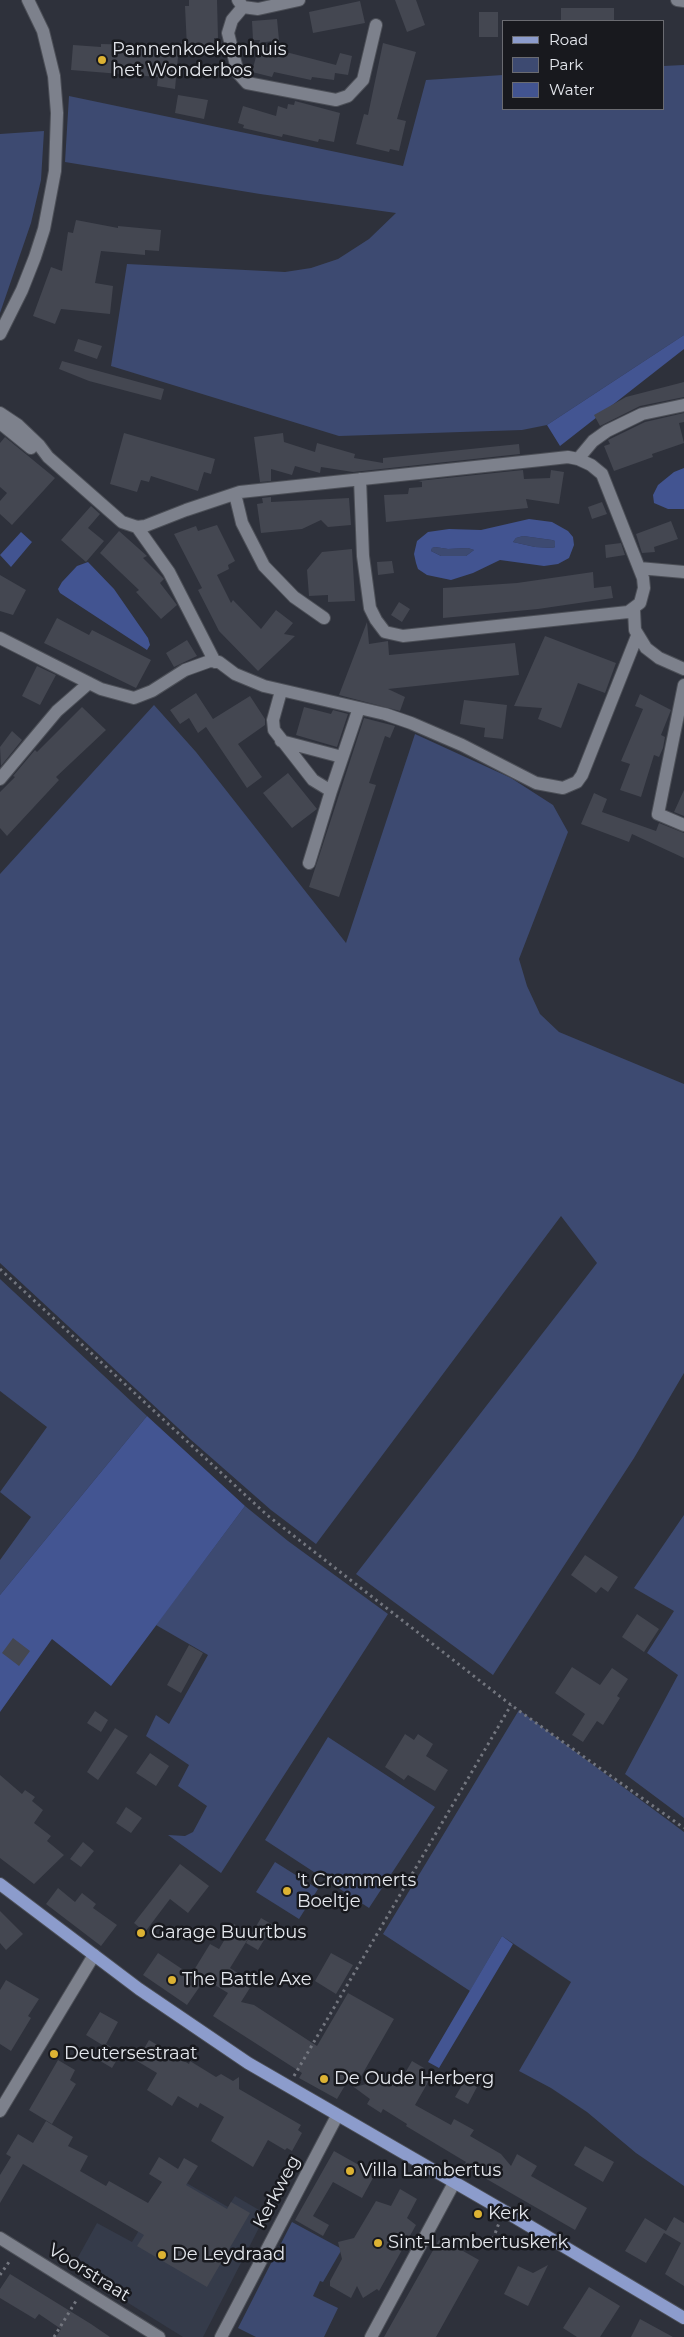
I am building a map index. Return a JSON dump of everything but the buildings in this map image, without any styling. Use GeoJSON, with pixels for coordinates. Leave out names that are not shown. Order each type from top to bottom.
{"type":"FeatureCollection","features":[{"type":"Feature","properties":{"kind":"main road"},"geometry":{"type":"LineString","coordinates":[[0,1884],[94,1955],[248,2063],[684,2318]]}},
{"type":"Feature","properties":{"kind":"street"},"geometry":{"type":"LineString","coordinates":[[0,334],[22,290],[35,257],[44,229],[55,172],[57,113],[52,59],[43,31],[28,0]]}},
{"type":"Feature","properties":{"kind":"street"},"geometry":{"type":"LineString","coordinates":[[299,0],[258,9],[241,4],[232,20],[228,33],[238,73],[247,83],[336,100],[348,96],[363,80],[376,25]]}},
{"type":"Feature","properties":{"kind":"street"},"geometry":{"type":"LineString","coordinates":[[677,0],[684,1]]}},
{"type":"Feature","properties":{"kind":"street"},"geometry":{"type":"LineString","coordinates":[[578,460],[593,441],[607,431],[642,414],[684,405]]}},
{"type":"Feature","properties":{"kind":"street"},"geometry":{"type":"LineString","coordinates":[[0,413],[32,438],[48,457],[122,522],[137,527],[145,526],[235,494],[360,479],[540,460],[568,458],[578,460],[591,465],[602,474],[639,568],[644,588],[640,603],[634,610],[628,612],[403,636],[386,632],[376,620],[370,608],[364,556],[360,479]]}},
{"type":"Feature","properties":{"kind":"street"},"geometry":{"type":"LineString","coordinates":[[0,423],[28,446],[48,457]]}},
{"type":"Feature","properties":{"kind":"street"},"geometry":{"type":"LineString","coordinates":[[235,494],[242,523],[264,566],[294,597],[324,618]]}},
{"type":"Feature","properties":{"kind":"street"},"geometry":{"type":"LineString","coordinates":[[137,527],[169,572],[215,662],[244,678],[281,691],[359,708],[411,723],[462,745],[536,784],[563,788],[577,782],[582,775],[637,636],[634,610]]}},
{"type":"Feature","properties":{"kind":"street"},"geometry":{"type":"LineString","coordinates":[[639,568],[684,572]]}},
{"type":"Feature","properties":{"kind":"street"},"geometry":{"type":"LineString","coordinates":[[637,636],[646,648],[659,658],[684,669]]}},
{"type":"Feature","properties":{"kind":"street"},"geometry":{"type":"LineString","coordinates":[[0,638],[110,692],[134,698],[152,690],[185,670],[199,664],[215,662]]}},
{"type":"Feature","properties":{"kind":"street"},"geometry":{"type":"LineString","coordinates":[[0,779],[57,711],[89,682]]}},
{"type":"Feature","properties":{"kind":"street"},"geometry":{"type":"LineString","coordinates":[[684,685],[658,814],[684,825]]}},
{"type":"Feature","properties":{"kind":"street"},"geometry":{"type":"LineString","coordinates":[[281,691],[273,720],[274,730],[313,780],[331,791]]}},
{"type":"Feature","properties":{"kind":"street"},"geometry":{"type":"LineString","coordinates":[[309,863],[359,708]]}},
{"type":"Feature","properties":{"kind":"street"},"geometry":{"type":"LineString","coordinates":[[281,741],[342,757]]}},
{"type":"Feature","properties":{"kind":"street"},"geometry":{"type":"LineString","coordinates":[[0,2111],[94,1955]]}},
{"type":"Feature","properties":{"kind":"street","name":"Kerkweg"},"geometry":{"type":"LineString","coordinates":[[221,2337],[337,2116]]}},
{"type":"Feature","properties":{"kind":"street"},"geometry":{"type":"LineString","coordinates":[[371,2337],[454,2183]]}},
{"type":"Feature","properties":{"kind":"street","name":"Voorstraat"},"geometry":{"type":"LineString","coordinates":[[0,2238],[159,2337]]}},
{"type":"Feature","properties":{"kind":"path"},"geometry":{"type":"LineString","coordinates":[[0,1270],[267,1515],[511,1705],[684,1828]]}},
{"type":"Feature","properties":{"kind":"path"},"geometry":{"type":"LineString","coordinates":[[287,2087],[511,1705]]}},
{"type":"Feature","properties":{"kind":"path"},"geometry":{"type":"LineString","coordinates":[[54,2337],[82,2290]]}},
{"type":"Feature","properties":{"kind":"shaded area"},"geometry":{"type":"Polygon","coordinates":[[[684,335],[684,349],[560,446],[547,425],[684,335]]]}},
{"type":"Feature","properties":{"kind":"shaded area"},"geometry":{"type":"Polygon","coordinates":[[[147,1416],[245,1506],[111,1686],[52,1639],[0,1712],[0,1595],[147,1416]]]}},
{"type":"Feature","properties":{"kind":"shaded area"},"geometry":{"type":"Polygon","coordinates":[[[502,1936],[513,1944],[439,2068],[428,2062],[502,1936]]]}},
{"type":"Feature","properties":{"kind":"shaded area","name":"De Leydraad"},"geometry":{"type":"Polygon","coordinates":[[[178,2178],[228,2207],[235,2196],[266,2214],[203,2337],[183,2337],[72,2268],[97,2223],[132,2242],[150,2212],[178,2178]]]}},
{"type":"Feature","properties":{"kind":"green space"},"geometry":{"type":"Polygon","coordinates":[[[684,65],[684,335],[547,425],[522,430],[339,436],[111,366],[127,264],[285,272],[311,268],[338,259],[369,239],[396,213],[260,194],[65,162],[69,96],[403,166],[426,80],[502,75],[502,110],[664,110],[664,66],[684,65]]]}},
{"type":"Feature","properties":{"kind":"green space"},"geometry":{"type":"Polygon","coordinates":[[[44,131],[41,180],[31,223],[0,313],[0,134],[44,131]]]}},
{"type":"Feature","properties":{"kind":"green space"},"geometry":{"type":"Polygon","coordinates":[[[523,536],[552,540],[555,541],[555,546],[554,548],[535,547],[513,542],[516,538],[523,536]]]}},
{"type":"Feature","properties":{"kind":"green space"},"geometry":{"type":"Polygon","coordinates":[[[435,547],[448,549],[468,548],[474,550],[466,556],[441,556],[431,551],[435,547]]]}},
{"type":"Feature","properties":{"kind":"green space"},"geometry":{"type":"Polygon","coordinates":[[[154,705],[196,752],[346,943],[415,734],[511,778],[553,805],[568,832],[519,959],[527,986],[540,1014],[559,1032],[684,1084],[684,1373],[634,1458],[493,1675],[356,1574],[597,1263],[561,1216],[316,1544],[271,1510],[190,1439],[0,1263],[0,874],[154,705]]]}},
{"type":"Feature","properties":{"kind":"green space"},"geometry":{"type":"Polygon","coordinates":[[[0,1279],[147,1416],[0,1595],[0,1560],[31,1517],[0,1492],[47,1427],[0,1391],[0,1279]]]}},
{"type":"Feature","properties":{"kind":"green space"},"geometry":{"type":"Polygon","coordinates":[[[245,1506],[288,1541],[388,1614],[221,1873],[168,1835],[185,1836],[193,1832],[207,1806],[178,1786],[189,1765],[146,1736],[156,1715],[169,1724],[208,1655],[156,1625],[245,1506]]]}},
{"type":"Feature","properties":{"kind":"green space"},"geometry":{"type":"Polygon","coordinates":[[[684,1515],[684,1818],[625,1774],[678,1675],[647,1653],[674,1611],[634,1588],[684,1515]]]}},
{"type":"Feature","properties":{"kind":"green space"},"geometry":{"type":"Polygon","coordinates":[[[519,1710],[684,1832],[684,2186],[636,2153],[587,2112],[551,2088],[519,2071],[571,1982],[502,1936],[470,1991],[383,1934],[519,1710]]]}},
{"type":"Feature","properties":{"kind":"green space"},"geometry":{"type":"Polygon","coordinates":[[[328,1737],[435,1807],[369,1908],[265,1840],[328,1737]]]}},
{"type":"Feature","properties":{"kind":"green space","name":"'t Crommerts Boeltje"},"geometry":{"type":"Polygon","coordinates":[[[275,1862],[318,1889],[299,1919],[256,1892],[275,1862]]]}},
{"type":"Feature","properties":{"kind":"green space"},"geometry":{"type":"Polygon","coordinates":[[[292,2222],[342,2249],[323,2282],[320,2281],[313,2296],[338,2308],[324,2337],[256,2337],[238,2328],[292,2222]]]}},
{"type":"Feature","properties":{"kind":"water"},"geometry":{"type":"Polygon","coordinates":[[[684,468],[684,509],[668,509],[654,503],[653,495],[658,485],[674,472],[684,468]]]}},
{"type":"Feature","properties":{"kind":"water"},"geometry":{"type":"Polygon","coordinates":[[[529,519],[552,522],[568,531],[573,537],[574,545],[569,558],[558,564],[544,566],[500,560],[473,573],[451,580],[427,575],[418,569],[414,554],[417,541],[428,532],[449,529],[481,530],[529,519]],[[523,536],[516,538],[513,542],[535,547],[554,548],[555,546],[555,541],[552,540],[523,536]],[[435,547],[431,551],[441,556],[466,556],[474,550],[468,548],[448,549],[435,547]]]}},
{"type":"Feature","properties":{"kind":"water"},"geometry":{"type":"Polygon","coordinates":[[[21,532],[32,542],[11,567],[0,555],[21,532]]]}},
{"type":"Feature","properties":{"kind":"water"},"geometry":{"type":"Polygon","coordinates":[[[88,562],[114,589],[148,638],[150,645],[147,650],[60,593],[58,589],[62,582],[77,566],[88,562]]]}},
{"type":"Feature","properties":{"kind":"place","name":"Pannenkoekenhuis het Wonderbos"},"geometry":{"type":"Point","coordinates":[102,60]}},
{"type":"Feature","properties":{"kind":"place","name":"'t Crommerts Boeltje"},"geometry":{"type":"Point","coordinates":[287,1891]}},
{"type":"Feature","properties":{"kind":"place","name":"Garage Buurtbus"},"geometry":{"type":"Point","coordinates":[141,1933]}},
{"type":"Feature","properties":{"kind":"place","name":"The Battle Axe"},"geometry":{"type":"Point","coordinates":[172,1980]}},
{"type":"Feature","properties":{"kind":"place","name":"Deutersestraat"},"geometry":{"type":"Point","coordinates":[54,2054]}},
{"type":"Feature","properties":{"kind":"place","name":"De Oude Herberg"},"geometry":{"type":"Point","coordinates":[324,2079]}},
{"type":"Feature","properties":{"kind":"place","name":"Villa Lambertus"},"geometry":{"type":"Point","coordinates":[350,2171]}},
{"type":"Feature","properties":{"kind":"place","name":"Kerk"},"geometry":{"type":"Point","coordinates":[478,2214]}},
{"type":"Feature","properties":{"kind":"place","name":"Sint-Lambertuskerk"},"geometry":{"type":"Point","coordinates":[378,2243]}},
{"type":"Feature","properties":{"kind":"place","name":"De Leydraad"},"geometry":{"type":"Point","coordinates":[162,2255]}}]}
